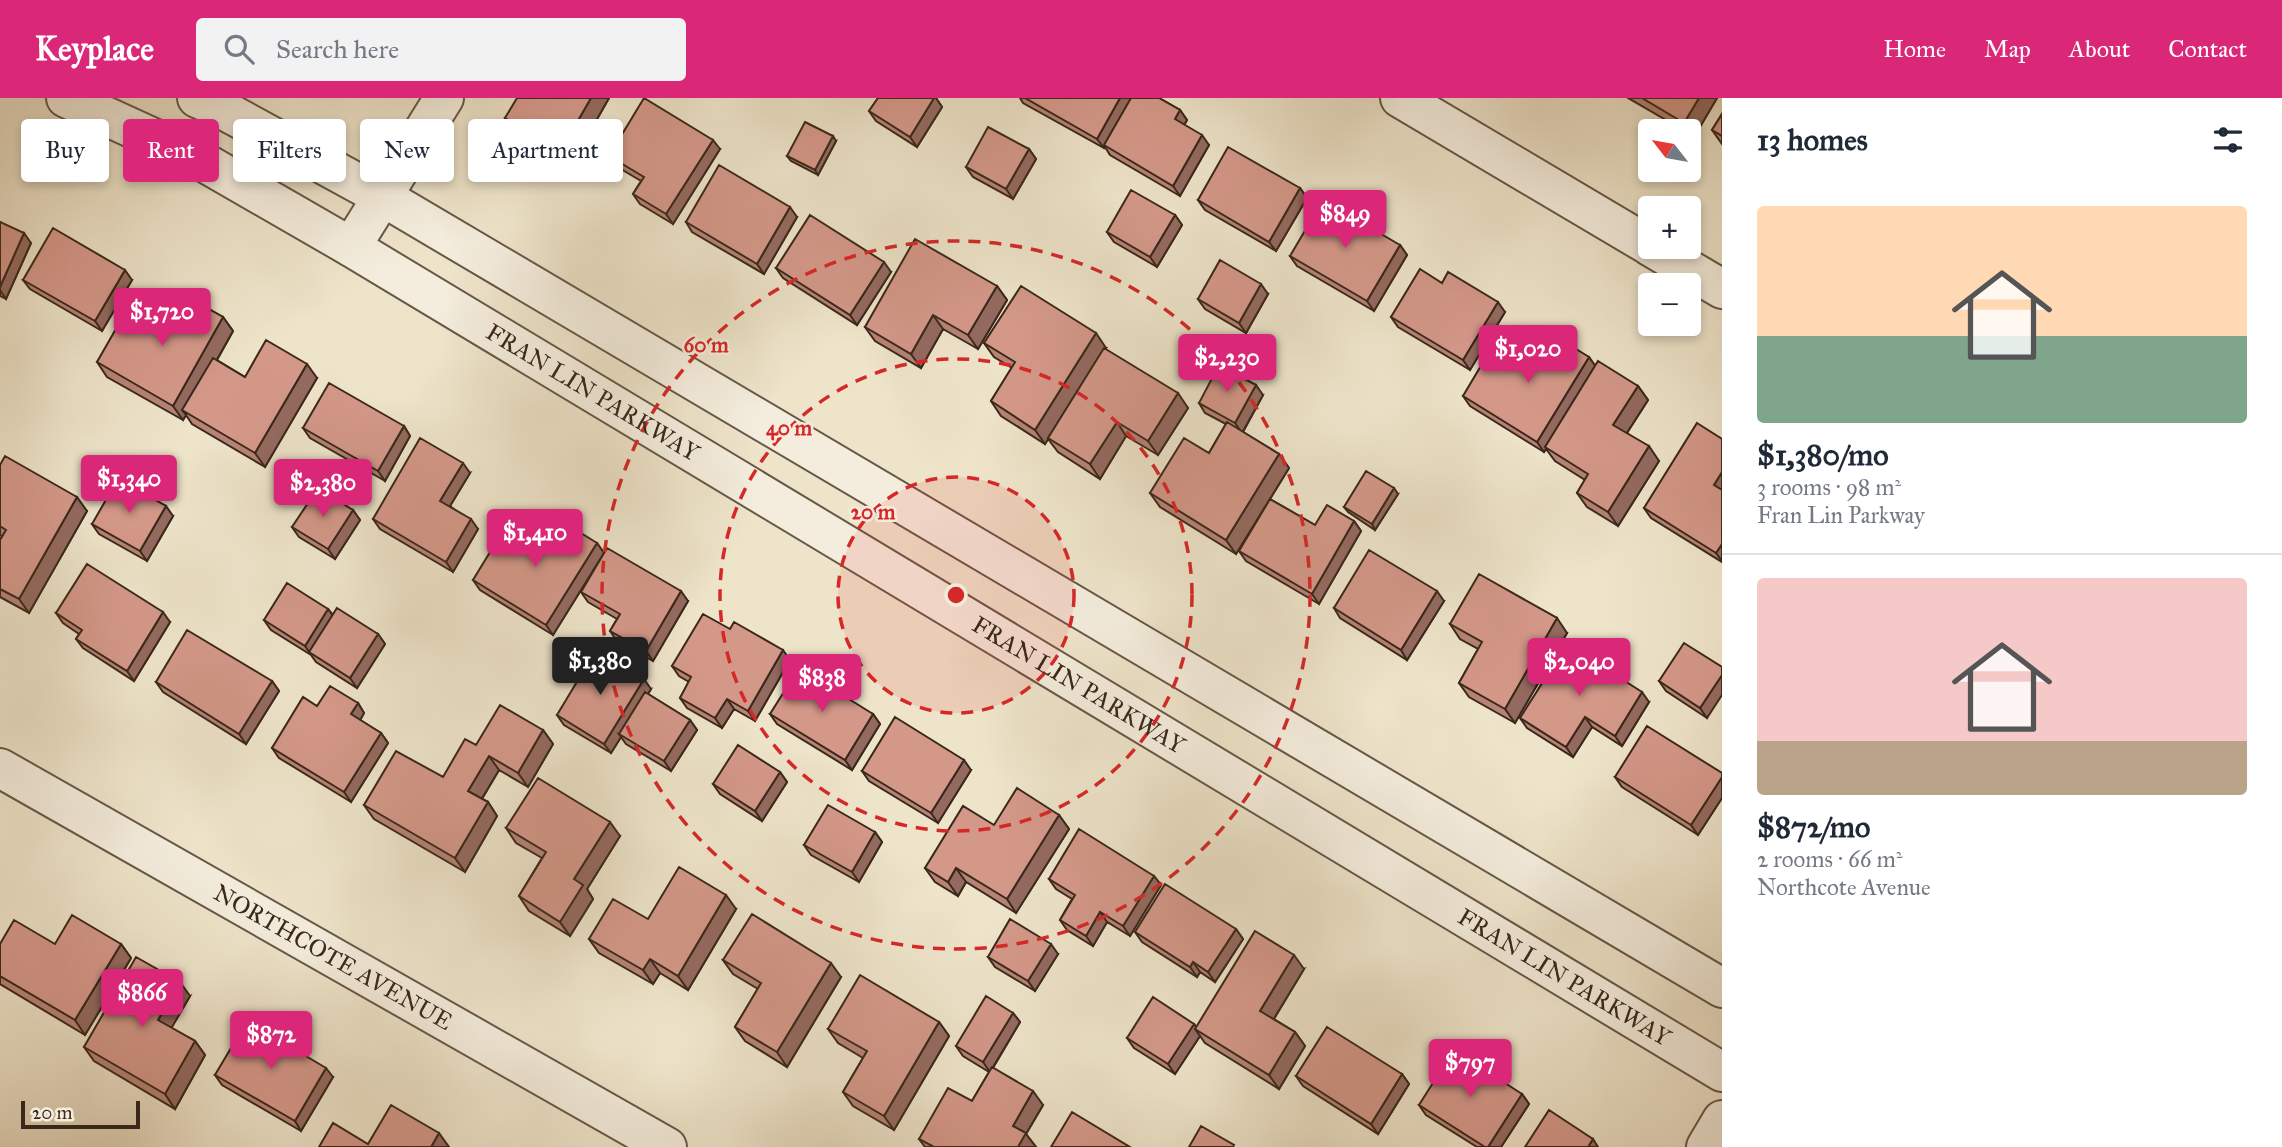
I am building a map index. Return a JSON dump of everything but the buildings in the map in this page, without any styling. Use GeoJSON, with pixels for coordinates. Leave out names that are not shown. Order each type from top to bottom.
{"type":"FeatureCollection","features":[{"type":"Feature","properties":{"kind":"street","name":"FRAN LIN PARKWAY"},"geometry":{"type":"LineString","coordinates":[[66,98],[195,157],[351,247],[1722,1072]]}},
{"type":"Feature","properties":{"kind":"street"},"geometry":{"type":"LineString","coordinates":[[197,98],[383,197],[1722,988]]}},
{"type":"Feature","properties":{"kind":"street"},"geometry":{"type":"LineString","coordinates":[[351,247],[444,98]]}},
{"type":"Feature","properties":{"kind":"street"},"geometry":{"type":"LineString","coordinates":[[1401,98],[1638,238]]}},
{"type":"Feature","properties":{"kind":"street"},"geometry":{"type":"LineString","coordinates":[[1672,259],[1722,289]]}},
{"type":"Feature","properties":{"kind":"street","name":"NORTHCOTE AVENUE"},"geometry":{"type":"LineString","coordinates":[[0,768],[667,1147]]}},
{"type":"Feature","properties":{"kind":"street"},"geometry":{"type":"LineString","coordinates":[[1706,1147],[1722,1121]]}}]}
